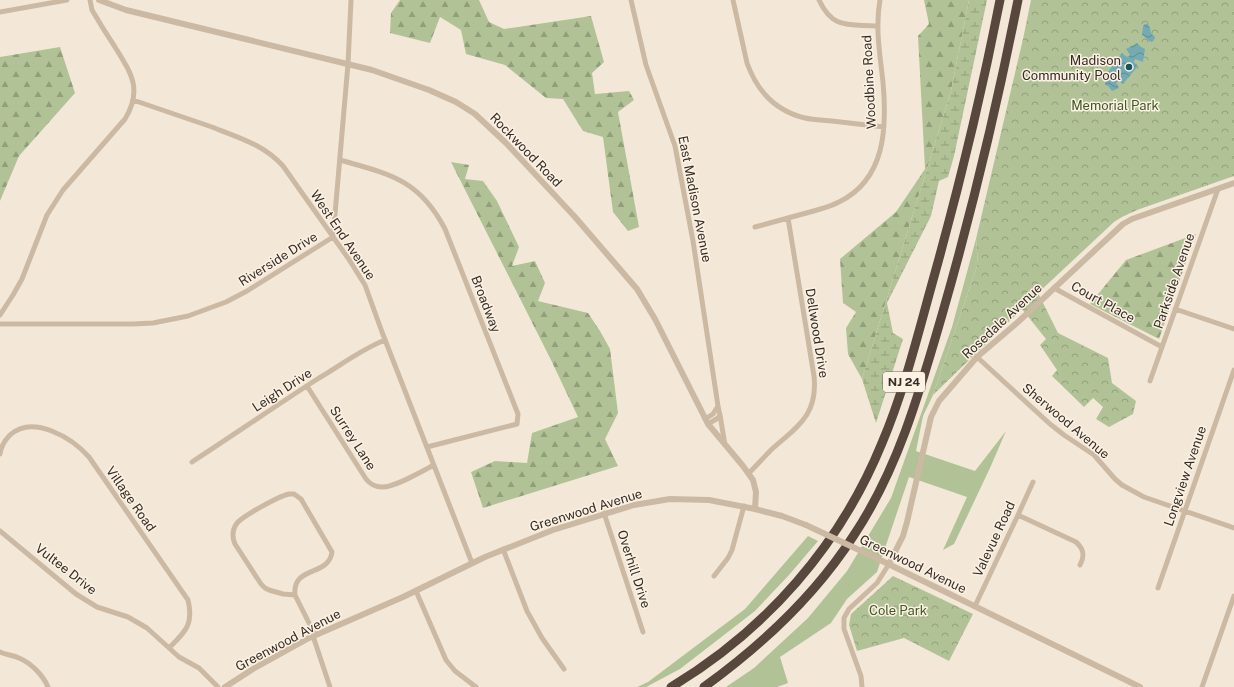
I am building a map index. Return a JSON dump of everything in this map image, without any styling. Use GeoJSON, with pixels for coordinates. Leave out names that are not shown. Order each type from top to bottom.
{"type":"FeatureCollection","features":[{"type":"Feature","properties":{"kind":"highway","name":"NJ 24"},"geometry":{"type":"LineString","coordinates":[[670,687],[712,660],[737,641],[782,599],[804,574],[840,524],[870,471],[892,416],[932,284],[959,184],[1000,0]]}},
{"type":"Feature","properties":{"kind":"highway","name":"NJ 24"},"geometry":{"type":"LineString","coordinates":[[704,687],[752,651],[784,621],[815,587],[854,535],[885,480],[898,451],[915,403],[958,258],[993,119],[1018,0]]}},
{"type":"Feature","properties":{"kind":"street"},"geometry":{"type":"LineString","coordinates":[[0,12],[67,0]]}},
{"type":"Feature","properties":{"kind":"street"},"geometry":{"type":"LineString","coordinates":[[0,315],[22,279],[40,230],[56,201],[125,119],[133,100],[134,84],[129,70],[92,10],[90,0]]}},
{"type":"Feature","properties":{"kind":"street","name":"Rockwood Road"},"geometry":{"type":"LineString","coordinates":[[99,0],[126,10],[348,64],[412,83],[456,102],[475,114],[501,137],[575,217],[636,289],[655,319],[706,422],[749,473],[753,480],[756,492],[755,509]]}},
{"type":"Feature","properties":{"kind":"street","name":"Riverside Drive"},"geometry":{"type":"LineString","coordinates":[[0,324],[133,324],[152,323],[188,316],[226,302],[247,291],[333,237],[348,64],[351,0]]}},
{"type":"Feature","properties":{"kind":"street","name":"East Madison Avenue"},"geometry":{"type":"LineString","coordinates":[[631,0],[646,65],[675,146],[693,241],[725,446]]}},
{"type":"Feature","properties":{"kind":"street"},"geometry":{"type":"LineString","coordinates":[[733,0],[747,63],[763,93],[770,100],[787,111],[807,118],[884,127]]}},
{"type":"Feature","properties":{"kind":"street"},"geometry":{"type":"LineString","coordinates":[[819,0],[827,14],[838,22],[844,24],[877,26]]}},
{"type":"Feature","properties":{"kind":"street","name":"Woodbine Road"},"geometry":{"type":"LineString","coordinates":[[755,227],[839,202],[857,190],[874,168],[881,148],[884,127],[884,95],[877,26],[880,0]]}},
{"type":"Feature","properties":{"kind":"street","name":"West End Avenue"},"geometry":{"type":"LineString","coordinates":[[133,100],[176,114],[254,143],[270,153],[283,166],[352,264],[365,286],[472,563]]}},
{"type":"Feature","properties":{"kind":"street","name":"Broadway"},"geometry":{"type":"LineString","coordinates":[[340,160],[397,178],[416,191],[433,209],[445,229],[518,414],[517,424],[427,448]]}},
{"type":"Feature","properties":{"kind":"street","name":"Rosedale Avenue"},"geometry":{"type":"LineString","coordinates":[[889,564],[903,536],[934,409],[939,401],[977,357],[1123,224],[1132,219],[1234,183]]}},
{"type":"Feature","properties":{"kind":"street","name":"Parkside Avenue"},"geometry":{"type":"LineString","coordinates":[[1150,381],[1218,188]]}},
{"type":"Feature","properties":{"kind":"street","name":"Dellwood Drive"},"geometry":{"type":"LineString","coordinates":[[749,473],[771,450],[803,422],[810,409],[814,392],[814,376],[788,218]]}},
{"type":"Feature","properties":{"kind":"street","name":"Court Place"},"geometry":{"type":"LineString","coordinates":[[1054,288],[1162,347]]}},
{"type":"Feature","properties":{"kind":"street"},"geometry":{"type":"LineString","coordinates":[[1175,309],[1234,330]]}},
{"type":"Feature","properties":{"kind":"street","name":"Leigh Drive"},"geometry":{"type":"LineString","coordinates":[[192,462],[307,386],[368,348],[385,340]]}},
{"type":"Feature","properties":{"kind":"street","name":"Sherwood Avenue"},"geometry":{"type":"LineString","coordinates":[[977,357],[1050,424],[1094,455],[1122,485],[1144,497],[1234,528]]}},
{"type":"Feature","properties":{"kind":"street","name":"Longview Avenue"},"geometry":{"type":"LineString","coordinates":[[1158,588],[1234,370]]}},
{"type":"Feature","properties":{"kind":"street","name":"Surrey Lane"},"geometry":{"type":"LineString","coordinates":[[307,386],[370,483],[378,487],[390,486],[434,465]]}},
{"type":"Feature","properties":{"kind":"street"},"geometry":{"type":"LineString","coordinates":[[706,422],[718,406]]}},
{"type":"Feature","properties":{"kind":"street"},"geometry":{"type":"LineString","coordinates":[[706,422],[718,418],[720,415]]}},
{"type":"Feature","properties":{"kind":"street","name":"Village Road"},"geometry":{"type":"LineString","coordinates":[[0,454],[4,442],[13,433],[23,428],[30,427],[45,429],[68,439],[76,444],[89,457],[188,600],[190,615],[187,628],[184,634],[169,648]]}},
{"type":"Feature","properties":{"kind":"street","name":"Valevue Road"},"geometry":{"type":"LineString","coordinates":[[975,606],[1033,482]]}},
{"type":"Feature","properties":{"kind":"street"},"geometry":{"type":"LineString","coordinates":[[295,594],[283,594],[265,588],[235,544],[233,537],[234,528],[240,520],[278,497],[289,494],[294,494],[301,499],[332,553],[331,558],[324,566],[308,572],[297,581],[295,585],[295,594],[314,636],[330,687]]}},
{"type":"Feature","properties":{"kind":"street","name":"Greenwood Avenue"},"geometry":{"type":"LineString","coordinates":[[225,687],[253,669],[314,636],[416,591],[504,549],[553,530],[604,513],[634,504],[670,499],[709,500],[744,506],[782,516],[806,525],[1140,687]]}},
{"type":"Feature","properties":{"kind":"street"},"geometry":{"type":"LineString","coordinates":[[714,576],[728,558],[732,550],[744,506]]}},
{"type":"Feature","properties":{"kind":"street","name":"Overhill Drive"},"geometry":{"type":"LineString","coordinates":[[604,513],[643,632]]}},
{"type":"Feature","properties":{"kind":"street"},"geometry":{"type":"LineString","coordinates":[[1018,515],[1080,545],[1084,554],[1080,565]]}},
{"type":"Feature","properties":{"kind":"street","name":"Vultee Drive"},"geometry":{"type":"LineString","coordinates":[[0,531],[76,594],[98,607],[138,622],[153,632],[179,657],[200,668],[218,687]]}},
{"type":"Feature","properties":{"kind":"street"},"geometry":{"type":"LineString","coordinates":[[504,549],[527,611],[542,638],[564,669]]}},
{"type":"Feature","properties":{"kind":"street"},"geometry":{"type":"LineString","coordinates":[[862,687],[861,676],[844,628],[844,618],[849,609],[877,583],[885,573],[889,564]]}},
{"type":"Feature","properties":{"kind":"street"},"geometry":{"type":"LineString","coordinates":[[416,591],[446,660],[455,671],[476,687]]}},
{"type":"Feature","properties":{"kind":"street"},"geometry":{"type":"LineString","coordinates":[[1202,687],[1234,596]]}},
{"type":"Feature","properties":{"kind":"street"},"geometry":{"type":"LineString","coordinates":[[0,652],[23,660],[38,672],[48,687]]}},
{"type":"Feature","properties":{"kind":"green space"},"geometry":{"type":"Polygon","coordinates":[[[400,0],[479,0],[489,22],[504,29],[591,16],[604,62],[592,73],[595,94],[629,91],[634,100],[618,112],[639,227],[628,231],[613,212],[603,137],[583,131],[563,99],[546,98],[505,65],[466,54],[461,30],[440,17],[430,43],[390,33],[391,13],[400,0]]]}},
{"type":"Feature","properties":{"kind":"green space"},"geometry":{"type":"Polygon","coordinates":[[[924,0],[969,0],[951,91],[862,379],[848,354],[846,328],[856,312],[843,303],[840,259],[896,212],[925,169],[918,36],[929,24],[924,0]]]}},
{"type":"Feature","properties":{"kind":"green space"},"geometry":{"type":"Polygon","coordinates":[[[969,0],[987,0],[954,156],[948,177],[939,181],[931,216],[887,303],[893,333],[903,339],[876,423],[862,379],[951,91],[969,0]]]}},
{"type":"Feature","properties":{"kind":"green space","name":"Memorial Park"},"geometry":{"type":"Polygon","coordinates":[[[1031,0],[1234,0],[1234,176],[1137,210],[1122,217],[1114,222],[1038,293],[1058,333],[1108,358],[1112,383],[1136,401],[1133,414],[1109,427],[1096,419],[1103,407],[1093,398],[1084,407],[1052,376],[1057,370],[1040,345],[1046,339],[1022,309],[933,395],[978,263],[976,239],[1031,0]]]}},
{"type":"Feature","properties":{"kind":"green space"},"geometry":{"type":"Polygon","coordinates":[[[60,47],[75,93],[19,156],[0,201],[0,57],[60,47]]]}},
{"type":"Feature","properties":{"kind":"green space"},"geometry":{"type":"Polygon","coordinates":[[[451,162],[469,165],[465,179],[483,181],[497,201],[519,247],[512,266],[535,261],[545,283],[538,301],[588,313],[600,331],[610,349],[618,413],[605,439],[618,466],[483,508],[471,472],[495,461],[527,463],[532,433],[578,417],[551,360],[451,162]]]}},
{"type":"Feature","properties":{"kind":"green space"},"geometry":{"type":"Polygon","coordinates":[[[1196,234],[1159,339],[1090,304],[1126,260],[1196,234]]]}},
{"type":"Feature","properties":{"kind":"green space"},"geometry":{"type":"Polygon","coordinates":[[[976,239],[978,263],[933,395],[923,416],[916,451],[975,471],[1006,431],[954,544],[943,550],[967,497],[909,477],[877,572],[847,599],[831,623],[780,657],[788,683],[777,687],[726,687],[754,668],[808,618],[847,571],[891,498],[952,327],[976,239]]]}},
{"type":"Feature","properties":{"kind":"green space"},"geometry":{"type":"Polygon","coordinates":[[[808,536],[818,541],[755,611],[680,669],[646,687],[637,687],[648,682],[745,609],[808,536]]]}},
{"type":"Feature","properties":{"kind":"green space","name":"Cole Park"},"geometry":{"type":"Polygon","coordinates":[[[893,576],[973,614],[949,661],[904,638],[857,651],[849,625],[851,614],[893,576]]]}},
{"type":"Feature","properties":{"kind":"water"},"geometry":{"type":"Polygon","coordinates":[[[1148,24],[1151,33],[1155,37],[1152,42],[1142,35],[1143,26],[1148,24]]]}},
{"type":"Feature","properties":{"kind":"water"},"geometry":{"type":"Polygon","coordinates":[[[1137,43],[1145,49],[1143,62],[1135,59],[1134,62],[1138,66],[1123,84],[1119,81],[1116,83],[1119,88],[1112,91],[1105,85],[1106,78],[1111,79],[1112,76],[1108,72],[1122,53],[1127,57],[1130,55],[1126,49],[1137,43]]]}},
{"type":"Feature","properties":{"kind":"place","name":"Madison Community Pool"},"geometry":{"type":"Point","coordinates":[1129,67]}}]}
